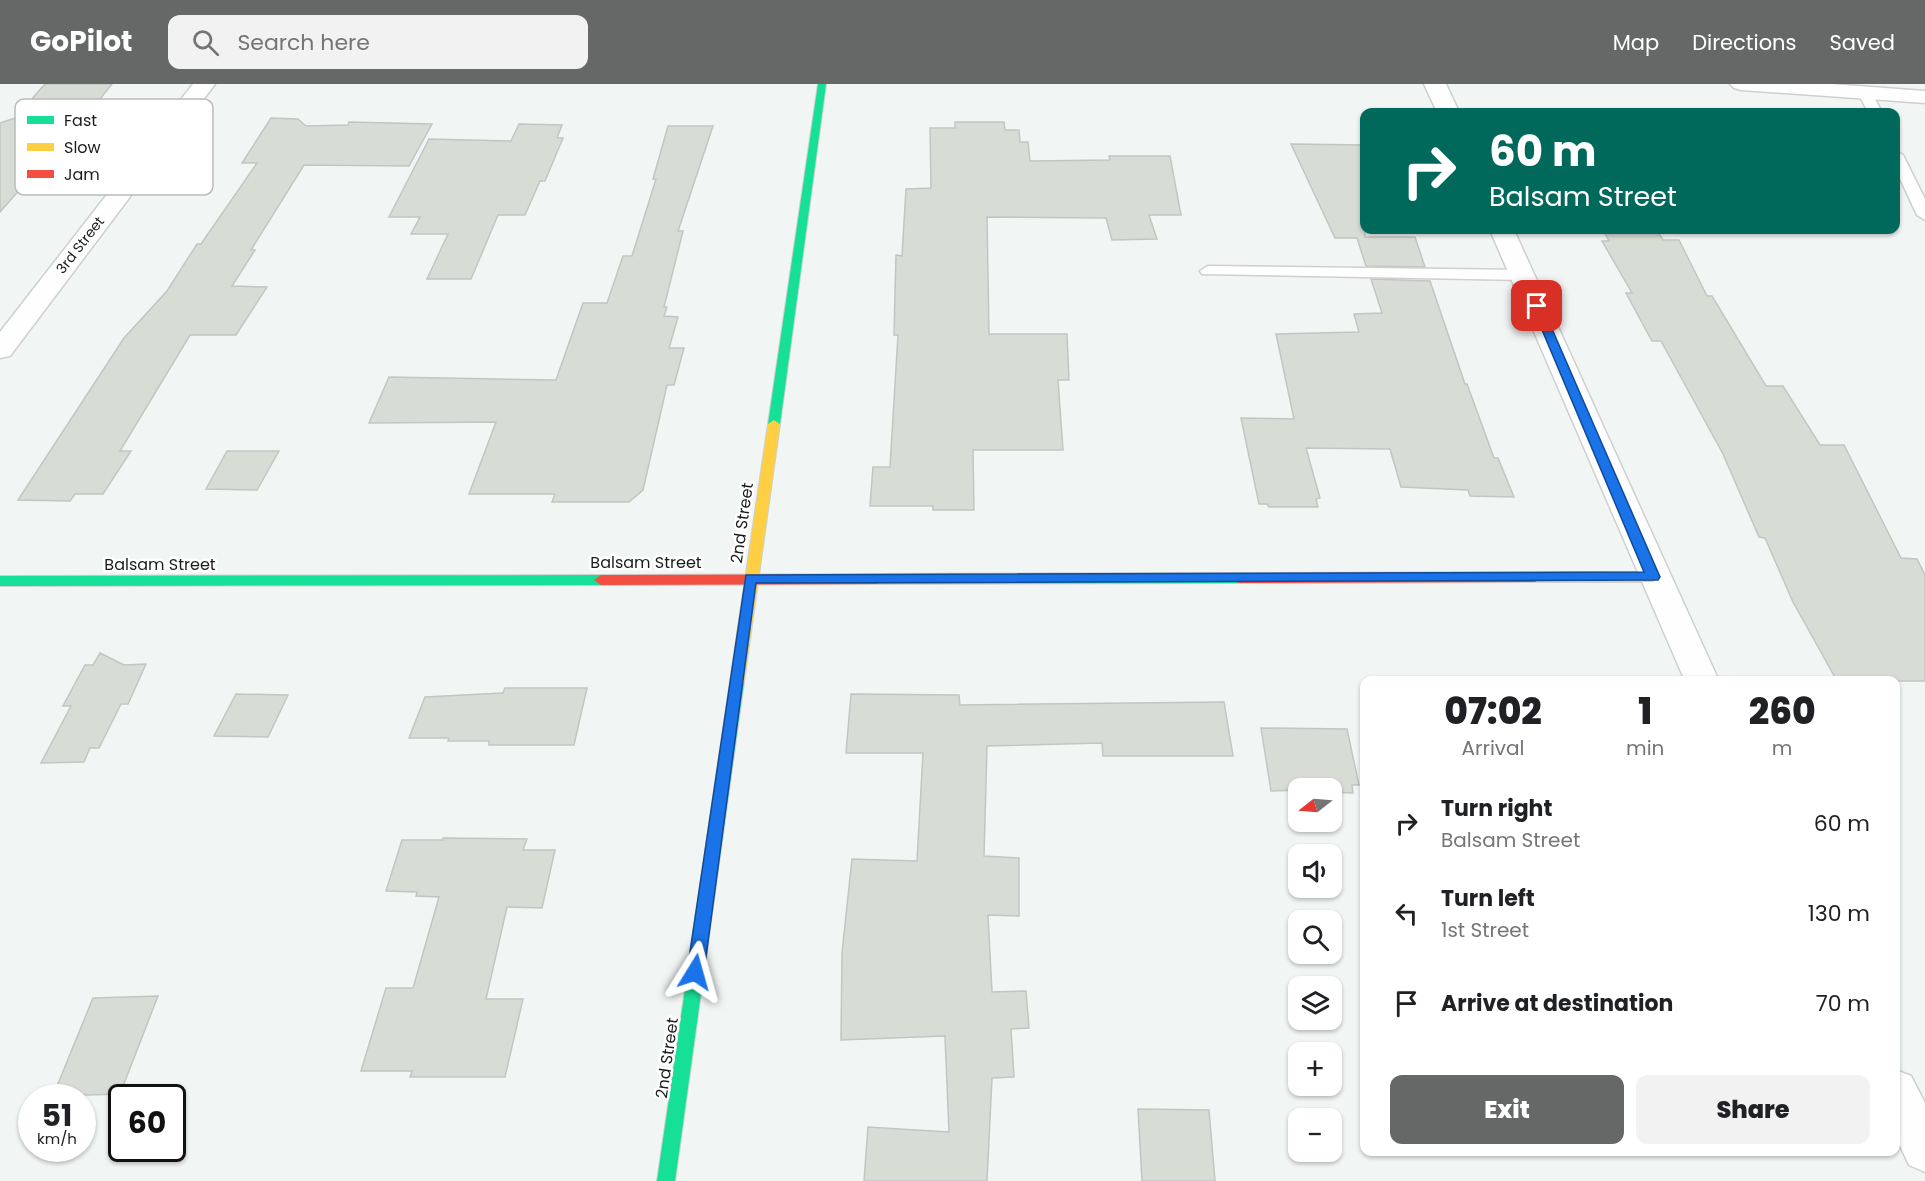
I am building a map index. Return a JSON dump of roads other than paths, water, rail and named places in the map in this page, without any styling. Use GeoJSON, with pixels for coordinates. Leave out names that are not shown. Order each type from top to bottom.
{"type":"FeatureCollection","features":[{"type":"Feature","properties":{"kind":"main road","name":"2nd Street"},"geometry":{"type":"LineString","coordinates":[[666,1181],[822,84]]}},
{"type":"Feature","properties":{"kind":"main road","name":"Balsam Street"},"geometry":{"type":"LineString","coordinates":[[0,581],[1653,577]]}},
{"type":"Feature","properties":{"kind":"street","name":"3rd Street"},"geometry":{"type":"LineString","coordinates":[[192,99],[204,84]]}},
{"type":"Feature","properties":{"kind":"street"},"geometry":{"type":"LineString","coordinates":[[1435,84],[1446,108]]}},
{"type":"Feature","properties":{"kind":"street"},"geometry":{"type":"LineString","coordinates":[[1741,84],[1925,97]]}},
{"type":"Feature","properties":{"kind":"street","name":"3rd Street"},"geometry":{"type":"LineString","coordinates":[[0,350],[119,195]]}},
{"type":"Feature","properties":{"kind":"street"},"geometry":{"type":"LineString","coordinates":[[1504,234],[1653,577],[1700,676]]}},
{"type":"Feature","properties":{"kind":"street"},"geometry":{"type":"LineString","coordinates":[[1900,1098],[1925,1150]]}},
{"type":"Feature","properties":{"kind":"lane"},"geometry":{"type":"LineString","coordinates":[[1866,93],[1873,108]]}},
{"type":"Feature","properties":{"kind":"lane"},"geometry":{"type":"LineString","coordinates":[[1900,163],[1925,214]]}},
{"type":"Feature","properties":{"kind":"lane"},"geometry":{"type":"LineString","coordinates":[[1208,271],[1523,275]]}}]}
